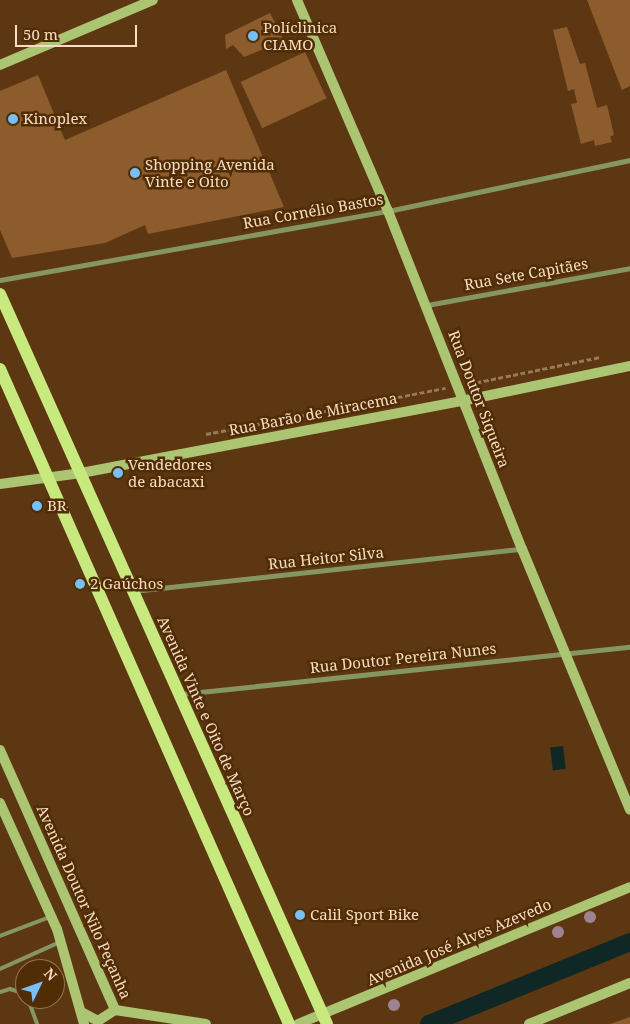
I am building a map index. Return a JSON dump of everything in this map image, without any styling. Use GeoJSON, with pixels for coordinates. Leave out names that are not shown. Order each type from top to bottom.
{"type":"FeatureCollection","features":[{"type":"Feature","properties":{"kind":"main road"},"geometry":{"type":"LineString","coordinates":[[0,65],[153,0]]}},
{"type":"Feature","properties":{"kind":"main road","name":"Rua Doutor Siqueira"},"geometry":{"type":"LineString","coordinates":[[297,0],[388,211],[522,550],[630,810]]}},
{"type":"Feature","properties":{"kind":"main road","name":"Avenida Vinte e Oito de Março"},"geometry":{"type":"LineString","coordinates":[[0,294],[324,1019]]}},
{"type":"Feature","properties":{"kind":"main road","name":"Rua Barão de Miracema"},"geometry":{"type":"LineString","coordinates":[[0,484],[81,473],[462,401],[630,366]]}},
{"type":"Feature","properties":{"kind":"main road"},"geometry":{"type":"LineString","coordinates":[[0,368],[289,1024]]}},
{"type":"Feature","properties":{"kind":"main road","name":"Avenida Doutor Nilo Peçanha"},"geometry":{"type":"LineString","coordinates":[[0,750],[115,1010],[206,1024]]}},
{"type":"Feature","properties":{"kind":"main road"},"geometry":{"type":"LineString","coordinates":[[0,803],[52,917],[83,1019],[98,1021],[115,1010]]}},
{"type":"Feature","properties":{"kind":"main road","name":"Avenida José Alves Azevedo"},"geometry":{"type":"LineString","coordinates":[[298,1024],[324,1019],[630,887]]}},
{"type":"Feature","properties":{"kind":"main road"},"geometry":{"type":"LineString","coordinates":[[529,1024],[630,983]]}},
{"type":"Feature","properties":{"kind":"street","name":"Rua Cornélio Bastos"},"geometry":{"type":"LineString","coordinates":[[0,280],[388,211],[630,160]]}},
{"type":"Feature","properties":{"kind":"street","name":"Rua Sete Capitães"},"geometry":{"type":"LineString","coordinates":[[426,304],[630,268]]}},
{"type":"Feature","properties":{"kind":"street","name":"Rua Heitor Silva"},"geometry":{"type":"LineString","coordinates":[[133,591],[522,550]]}},
{"type":"Feature","properties":{"kind":"street","name":"Rua Doutor Pereira Nunes"},"geometry":{"type":"LineString","coordinates":[[178,694],[630,647]]}},
{"type":"Feature","properties":{"kind":"lane"},"geometry":{"type":"LineString","coordinates":[[0,936],[52,917]]}},
{"type":"Feature","properties":{"kind":"lane"},"geometry":{"type":"LineString","coordinates":[[0,969],[61,942]]}},
{"type":"Feature","properties":{"kind":"lane"},"geometry":{"type":"LineString","coordinates":[[0,992],[10,989],[15,991]]}},
{"type":"Feature","properties":{"kind":"lane"},"geometry":{"type":"LineString","coordinates":[[32,1009],[37,1024]]}},
{"type":"Feature","properties":{"kind":"path"},"geometry":{"type":"LineString","coordinates":[[202,435],[610,355]]}},
{"type":"Feature","properties":{"kind":"water"},"geometry":{"type":"Polygon","coordinates":[[[563,746],[566,769],[553,770],[550,748],[563,746]]]}},
{"type":"Feature","properties":{"kind":"building"},"geometry":{"type":"Polygon","coordinates":[[[587,0],[630,0],[630,86],[622,90],[587,0]]]}},
{"type":"Feature","properties":{"kind":"building","name":"Políclinica CIAMO"},"geometry":{"type":"Polygon","coordinates":[[[270,13],[284,41],[244,57],[233,45],[226,49],[225,35],[270,13]]]}},
{"type":"Feature","properties":{"kind":"building"},"geometry":{"type":"Polygon","coordinates":[[[567,27],[580,64],[585,63],[597,108],[607,105],[614,135],[610,137],[612,142],[595,146],[594,140],[581,144],[571,104],[577,103],[574,89],[568,91],[553,30],[567,27]]]}},
{"type":"Feature","properties":{"kind":"building"},"geometry":{"type":"Polygon","coordinates":[[[305,52],[327,98],[262,128],[241,82],[305,52]]]}},
{"type":"Feature","properties":{"kind":"building","name":"Shopping Avenida Vinte e Oito"},"geometry":{"type":"Polygon","coordinates":[[[226,70],[284,207],[148,234],[145,225],[105,243],[12,258],[0,230],[0,91],[38,75],[65,140],[226,70]]]}},
{"type":"Feature","properties":{"kind":"building"},"geometry":{"type":"Polygon","coordinates":[[[630,1017],[630,1024],[610,1024],[630,1017]]]}},
{"type":"Feature","properties":{"kind":"waterway"},"geometry":{"type":"LineString","coordinates":[[429,1024],[630,942]]}},
{"type":"Feature","properties":{"kind":"place","name":"Políclinica CIAMO"},"geometry":{"type":"Point","coordinates":[253,36]}},
{"type":"Feature","properties":{"kind":"place","name":"Kinoplex"},"geometry":{"type":"Point","coordinates":[13,119]}},
{"type":"Feature","properties":{"kind":"place","name":"Shopping Avenida Vinte e Oito"},"geometry":{"type":"Point","coordinates":[135,173]}},
{"type":"Feature","properties":{"kind":"place","name":"Vendedores de abacaxi"},"geometry":{"type":"Point","coordinates":[118,473]}},
{"type":"Feature","properties":{"kind":"place","name":"BR"},"geometry":{"type":"Point","coordinates":[37,506]}},
{"type":"Feature","properties":{"kind":"place","name":"2 Gaúchos"},"geometry":{"type":"Point","coordinates":[80,584]}},
{"type":"Feature","properties":{"kind":"place","name":"Calil Sport Bike"},"geometry":{"type":"Point","coordinates":[300,915]}}]}
